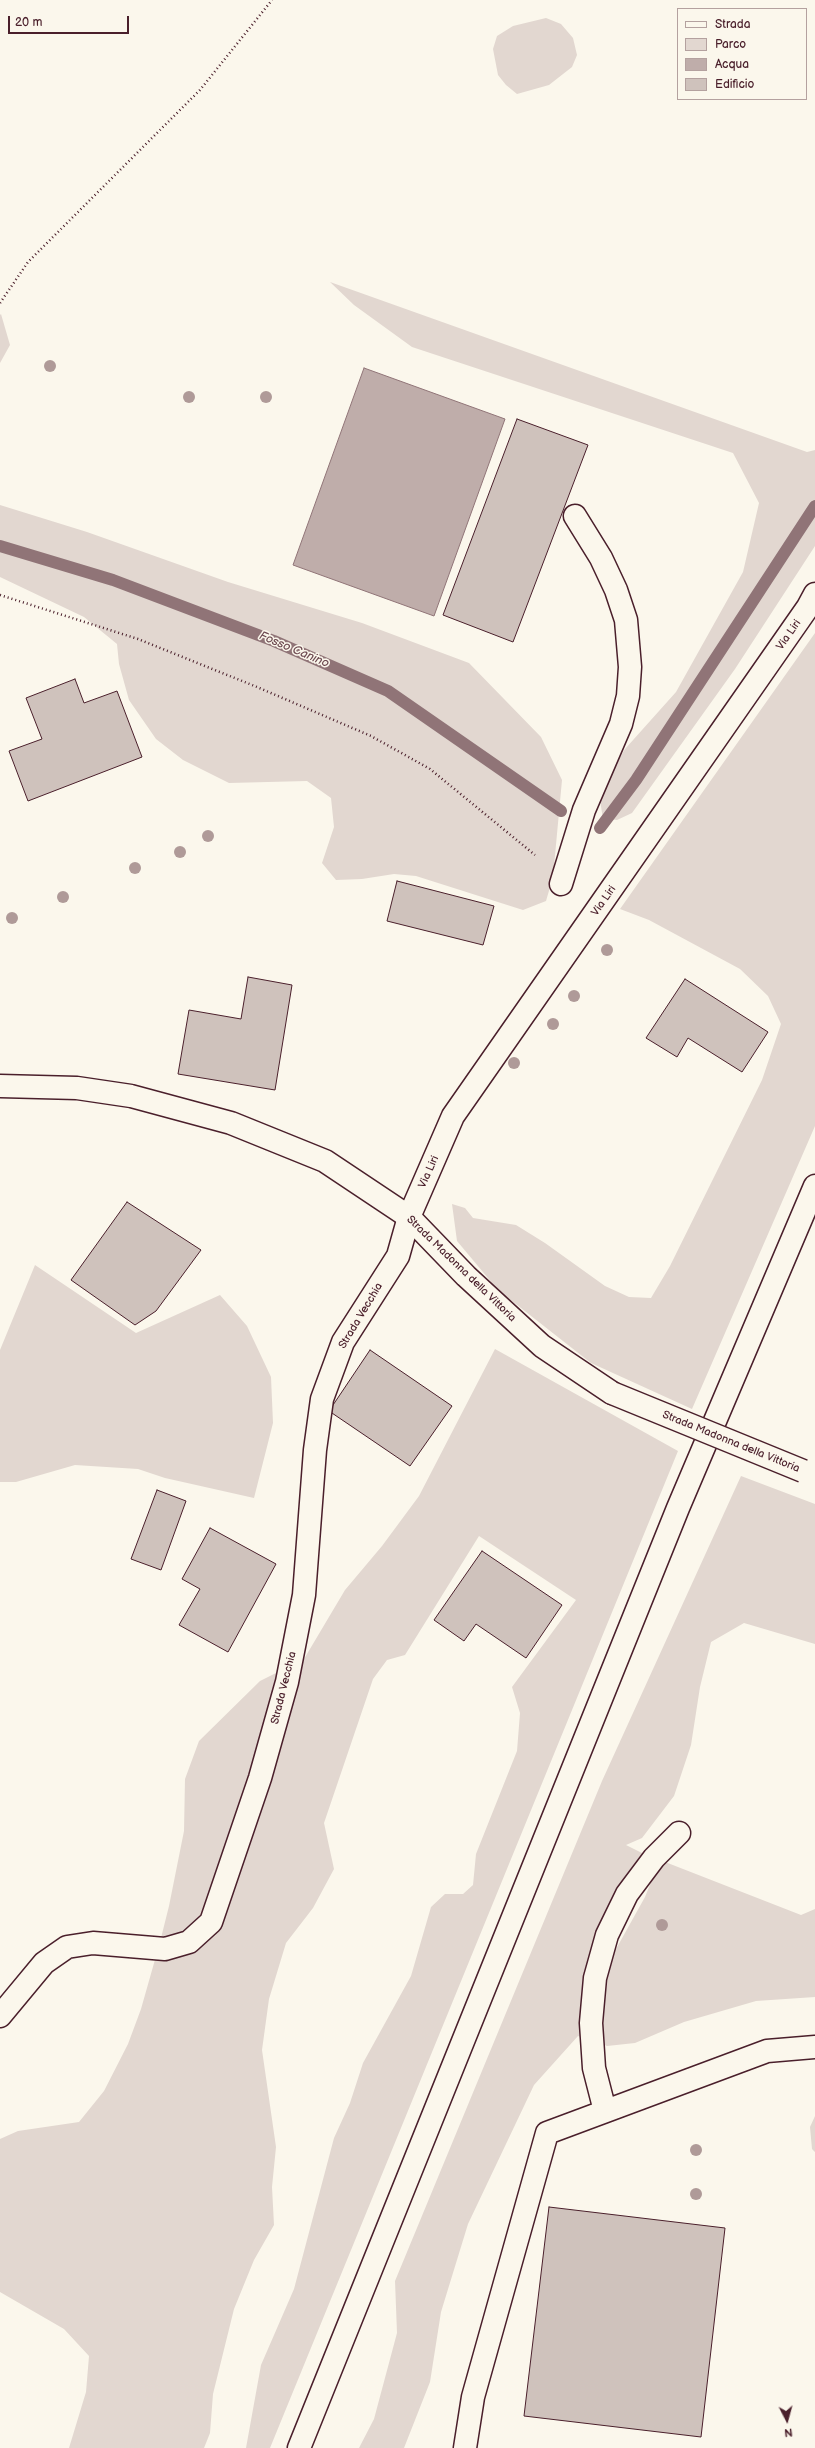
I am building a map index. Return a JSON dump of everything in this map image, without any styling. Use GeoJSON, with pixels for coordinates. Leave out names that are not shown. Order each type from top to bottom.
{"type":"FeatureCollection","features":[{"type":"Feature","properties":{"kind":"main road"},"geometry":{"type":"LineString","coordinates":[[561,884],[584,810],[621,724],[628,696],[630,667],[626,620],[616,590],[601,558],[575,516]]}},
{"type":"Feature","properties":{"kind":"main road","name":"Via Liri"},"geometry":{"type":"LineString","coordinates":[[409,1217],[453,1116],[808,607],[815,594]]}},
{"type":"Feature","properties":{"kind":"main road","name":"Strada Madonna della Vittoria"},"geometry":{"type":"LineString","coordinates":[[0,1086],[77,1088],[131,1096],[231,1123],[325,1162],[409,1217],[466,1276],[542,1346],[612,1393],[809,1474]]}},
{"type":"Feature","properties":{"kind":"main road"},"geometry":{"type":"LineString","coordinates":[[299,2448],[678,1508],[815,1186]]}},
{"type":"Feature","properties":{"kind":"main road","name":"Strada Vecchia"},"geometry":{"type":"LineString","coordinates":[[0,2016],[44,1963],[67,1947],[93,1943],[165,1949],[189,1942],[210,1922],[260,1778],[287,1682],[304,1595],[315,1450],[322,1399],[343,1342],[398,1256],[409,1217]]}},
{"type":"Feature","properties":{"kind":"main road"},"geometry":{"type":"LineString","coordinates":[[605,2111],[594,2068],[591,2023],[595,1978],[607,1935],[627,1894],[654,1858],[679,1833]]}},
{"type":"Feature","properties":{"kind":"main road"},"geometry":{"type":"LineString","coordinates":[[465,2448],[473,2397],[547,2132],[767,2051],[815,2047]]}},
{"type":"Feature","properties":{"kind":"path"},"geometry":{"type":"LineString","coordinates":[[0,303],[28,262],[200,90],[272,0]]}},
{"type":"Feature","properties":{"kind":"path"},"geometry":{"type":"LineString","coordinates":[[0,595],[138,639],[257,687],[371,736],[430,769],[533,853],[561,884]]}},
{"type":"Feature","properties":{"kind":"green space"},"geometry":{"type":"Polygon","coordinates":[[[546,18],[561,24],[573,38],[577,55],[572,67],[549,85],[517,94],[506,85],[498,75],[493,49],[497,36],[513,26],[546,18]]]}},
{"type":"Feature","properties":{"kind":"green space"},"geometry":{"type":"Polygon","coordinates":[[[330,282],[807,452],[815,450],[815,546],[735,669],[632,813],[617,820],[603,819],[600,800],[606,780],[625,749],[676,692],[743,572],[759,503],[733,453],[412,347],[354,305],[330,282]]]}},
{"type":"Feature","properties":{"kind":"green space"},"geometry":{"type":"Polygon","coordinates":[[[1,314],[10,345],[0,363],[0,315],[1,314]]]}},
{"type":"Feature","properties":{"kind":"green space"},"geometry":{"type":"Polygon","coordinates":[[[0,505],[87,532],[228,582],[362,623],[469,663],[541,737],[562,780],[553,877],[546,901],[523,910],[416,876],[394,874],[362,879],[336,880],[322,863],[334,827],[331,798],[307,781],[229,783],[183,760],[156,739],[129,700],[119,664],[117,644],[84,617],[0,577],[0,505]]]}},
{"type":"Feature","properties":{"kind":"green space"},"geometry":{"type":"Polygon","coordinates":[[[815,633],[815,1126],[692,1409],[591,1363],[498,1290],[457,1241],[452,1204],[465,1208],[473,1218],[516,1225],[545,1243],[605,1286],[629,1297],[651,1298],[670,1266],[762,1080],[781,1024],[768,996],[740,969],[649,920],[620,909],[815,633]]]}},
{"type":"Feature","properties":{"kind":"green space"},"geometry":{"type":"Polygon","coordinates":[[[35,1265],[136,1333],[220,1295],[247,1326],[271,1377],[273,1423],[254,1498],[165,1478],[138,1469],[75,1465],[16,1482],[0,1482],[0,1350],[35,1265]]]}},
{"type":"Feature","properties":{"kind":"green space"},"geometry":{"type":"Polygon","coordinates":[[[495,1349],[678,1451],[270,2448],[246,2448],[261,2365],[294,2289],[334,2138],[350,2103],[363,2063],[411,1976],[431,1907],[445,1894],[463,1894],[473,1885],[476,1854],[517,1751],[520,1713],[512,1687],[576,1600],[479,1536],[405,1655],[387,1660],[373,1679],[324,1823],[334,1869],[313,1908],[286,1943],[269,1999],[262,2050],[276,2147],[272,2187],[274,2225],[254,2260],[234,2309],[213,2394],[210,2433],[204,2448],[69,2448],[86,2392],[89,2356],[64,2329],[0,2292],[0,2139],[18,2131],[79,2122],[104,2091],[128,2044],[141,2009],[160,1942],[184,1831],[185,1779],[199,1741],[260,1681],[304,1659],[345,1590],[382,1546],[419,1496],[495,1349]]]}},
{"type":"Feature","properties":{"kind":"green space"},"geometry":{"type":"Polygon","coordinates":[[[741,1476],[815,1504],[815,1644],[744,1623],[711,1642],[700,1687],[691,1745],[674,1796],[642,1838],[626,1845],[644,1854],[618,1887],[589,1966],[611,1958],[645,1897],[660,1860],[801,1915],[815,1909],[815,1997],[756,2001],[684,2022],[635,2043],[607,2046],[578,2036],[534,2085],[468,2224],[441,2312],[430,2382],[404,2448],[359,2448],[374,2419],[397,2333],[395,2281],[602,1781],[741,1476]]]}},
{"type":"Feature","properties":{"kind":"green space"},"geometry":{"type":"Polygon","coordinates":[[[815,2116],[815,2152],[812,2149],[810,2127],[815,2116]]]}},
{"type":"Feature","properties":{"kind":"water"},"geometry":{"type":"Polygon","coordinates":[[[364,368],[505,419],[434,616],[293,565],[364,368]]]}},
{"type":"Feature","properties":{"kind":"building"},"geometry":{"type":"Polygon","coordinates":[[[517,419],[588,445],[513,642],[443,615],[517,419]]]}},
{"type":"Feature","properties":{"kind":"building"},"geometry":{"type":"Polygon","coordinates":[[[75,679],[84,703],[117,691],[142,757],[28,801],[9,751],[42,739],[26,698],[75,679]]]}},
{"type":"Feature","properties":{"kind":"building"},"geometry":{"type":"Polygon","coordinates":[[[397,881],[494,906],[483,945],[387,921],[397,881]]]}},
{"type":"Feature","properties":{"kind":"building"},"geometry":{"type":"Polygon","coordinates":[[[248,977],[292,985],[275,1090],[178,1074],[189,1010],[241,1019],[248,977]]]}},
{"type":"Feature","properties":{"kind":"building"},"geometry":{"type":"Polygon","coordinates":[[[685,979],[768,1032],[742,1072],[688,1038],[677,1057],[646,1038],[685,979]]]}},
{"type":"Feature","properties":{"kind":"building"},"geometry":{"type":"Polygon","coordinates":[[[127,1202],[201,1250],[156,1311],[135,1325],[71,1280],[127,1202]]]}},
{"type":"Feature","properties":{"kind":"building"},"geometry":{"type":"Polygon","coordinates":[[[370,1350],[452,1406],[410,1466],[329,1411],[370,1350]]]}},
{"type":"Feature","properties":{"kind":"building"},"geometry":{"type":"Polygon","coordinates":[[[157,1490],[186,1501],[161,1570],[131,1559],[157,1490]]]}},
{"type":"Feature","properties":{"kind":"building"},"geometry":{"type":"Polygon","coordinates":[[[210,1528],[276,1564],[228,1652],[179,1625],[200,1589],[182,1579],[210,1528]]]}},
{"type":"Feature","properties":{"kind":"building"},"geometry":{"type":"Polygon","coordinates":[[[482,1551],[562,1605],[526,1658],[476,1624],[464,1641],[434,1620],[482,1551]]]}},
{"type":"Feature","properties":{"kind":"building"},"geometry":{"type":"Polygon","coordinates":[[[549,2207],[725,2228],[701,2437],[524,2416],[549,2207]]]}},
{"type":"Feature","properties":{"kind":"waterway"},"geometry":{"type":"LineString","coordinates":[[600,828],[636,780],[815,506]]}},
{"type":"Feature","properties":{"kind":"waterway","name":"Fosso Canino"},"geometry":{"type":"LineString","coordinates":[[0,546],[113,580],[274,641],[388,691],[561,811]]}}]}
